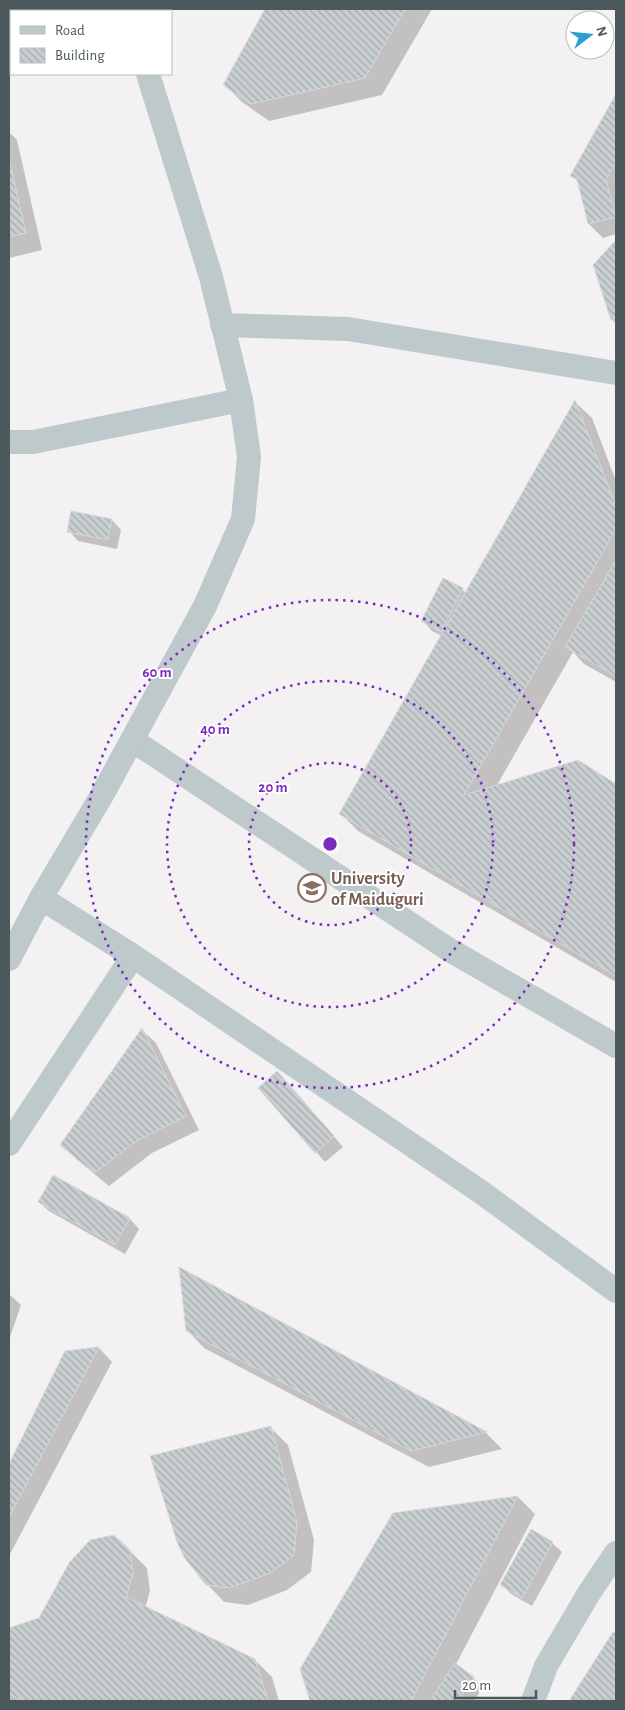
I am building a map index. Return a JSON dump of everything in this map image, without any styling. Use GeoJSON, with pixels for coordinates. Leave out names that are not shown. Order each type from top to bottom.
{"type":"FeatureCollection","features":[{"type":"Feature","properties":{"kind":"street"},"geometry":{"type":"LineString","coordinates":[[9,959],[41,898],[132,740],[205,606],[243,519],[249,458],[241,400],[211,277],[148,75]]}},
{"type":"Feature","properties":{"kind":"street"},"geometry":{"type":"LineString","coordinates":[[222,325],[348,329],[616,373]]}},
{"type":"Feature","properties":{"kind":"street"},"geometry":{"type":"LineString","coordinates":[[9,442],[33,442],[241,400]]}},
{"type":"Feature","properties":{"kind":"street"},"geometry":{"type":"LineString","coordinates":[[132,740],[448,949],[616,1046]]}},
{"type":"Feature","properties":{"kind":"street"},"geometry":{"type":"LineString","coordinates":[[41,898],[133,956],[482,1192],[616,1291]]}},
{"type":"Feature","properties":{"kind":"street"},"geometry":{"type":"LineString","coordinates":[[9,1144],[133,956]]}},
{"type":"Feature","properties":{"kind":"street"},"geometry":{"type":"LineString","coordinates":[[532,1701],[546,1666],[589,1593],[616,1553]]}},
{"type":"Feature","properties":{"kind":"building"},"geometry":{"type":"Polygon","coordinates":[[[265,9],[405,9],[365,78],[251,104],[223,85],[265,9]]]}},
{"type":"Feature","properties":{"kind":"building"},"geometry":{"type":"Polygon","coordinates":[[[616,94],[616,162],[606,180],[616,217],[588,224],[577,179],[570,176],[616,94]]]}},
{"type":"Feature","properties":{"kind":"building"},"geometry":{"type":"Polygon","coordinates":[[[9,159],[26,233],[9,237],[9,159]]]}},
{"type":"Feature","properties":{"kind":"building"},"geometry":{"type":"Polygon","coordinates":[[[616,240],[616,318],[611,320],[593,265],[616,240]]]}},
{"type":"Feature","properties":{"kind":"building"},"geometry":{"type":"Polygon","coordinates":[[[575,400],[616,506],[616,529],[464,795],[578,760],[616,784],[616,976],[339,814],[575,400]]]}},
{"type":"Feature","properties":{"kind":"building"},"geometry":{"type":"Polygon","coordinates":[[[71,511],[112,519],[108,540],[67,532],[71,511]]]}},
{"type":"Feature","properties":{"kind":"building"},"geometry":{"type":"Polygon","coordinates":[[[616,560],[616,676],[565,647],[616,560]]]}},
{"type":"Feature","properties":{"kind":"building"},"geometry":{"type":"Polygon","coordinates":[[[443,578],[463,588],[441,632],[421,621],[443,578]]]}},
{"type":"Feature","properties":{"kind":"building"},"geometry":{"type":"Polygon","coordinates":[[[142,1028],[186,1116],[138,1140],[94,1173],[60,1145],[142,1028]]]}},
{"type":"Feature","properties":{"kind":"building"},"geometry":{"type":"Polygon","coordinates":[[[277,1071],[334,1136],[315,1153],[258,1088],[277,1071]]]}},
{"type":"Feature","properties":{"kind":"building"},"geometry":{"type":"Polygon","coordinates":[[[53,1175],[130,1218],[115,1245],[38,1202],[53,1175]]]}},
{"type":"Feature","properties":{"kind":"building"},"geometry":{"type":"Polygon","coordinates":[[[179,1267],[487,1432],[411,1451],[186,1331],[179,1267]]]}},
{"type":"Feature","properties":{"kind":"building"},"geometry":{"type":"Polygon","coordinates":[[[99,1347],[9,1517],[9,1464],[65,1351],[99,1347]]]}},
{"type":"Feature","properties":{"kind":"building"},"geometry":{"type":"Polygon","coordinates":[[[271,1426],[297,1522],[294,1555],[270,1573],[230,1588],[206,1585],[184,1557],[177,1542],[150,1456],[271,1426]]]}},
{"type":"Feature","properties":{"kind":"building"},"geometry":{"type":"Polygon","coordinates":[[[518,1496],[411,1701],[310,1701],[300,1669],[393,1513],[518,1496]]]}},
{"type":"Feature","properties":{"kind":"building"},"geometry":{"type":"Polygon","coordinates":[[[531,1529],[553,1542],[522,1598],[500,1585],[531,1529]]]}},
{"type":"Feature","properties":{"kind":"building"},"geometry":{"type":"Polygon","coordinates":[[[114,1535],[130,1550],[133,1574],[126,1597],[255,1659],[268,1701],[23,1701],[9,1694],[9,1628],[39,1618],[69,1563],[90,1540],[114,1535]]]}},
{"type":"Feature","properties":{"kind":"building"},"geometry":{"type":"Polygon","coordinates":[[[613,1632],[616,1634],[616,1701],[569,1701],[613,1632]]]}},
{"type":"Feature","properties":{"kind":"building"},"geometry":{"type":"Polygon","coordinates":[[[455,1663],[474,1677],[458,1701],[430,1701],[455,1663]]]}},
{"type":"Feature","properties":{"kind":"place","name":"University of Maiduguri"},"geometry":{"type":"Point","coordinates":[312,888]}}]}
